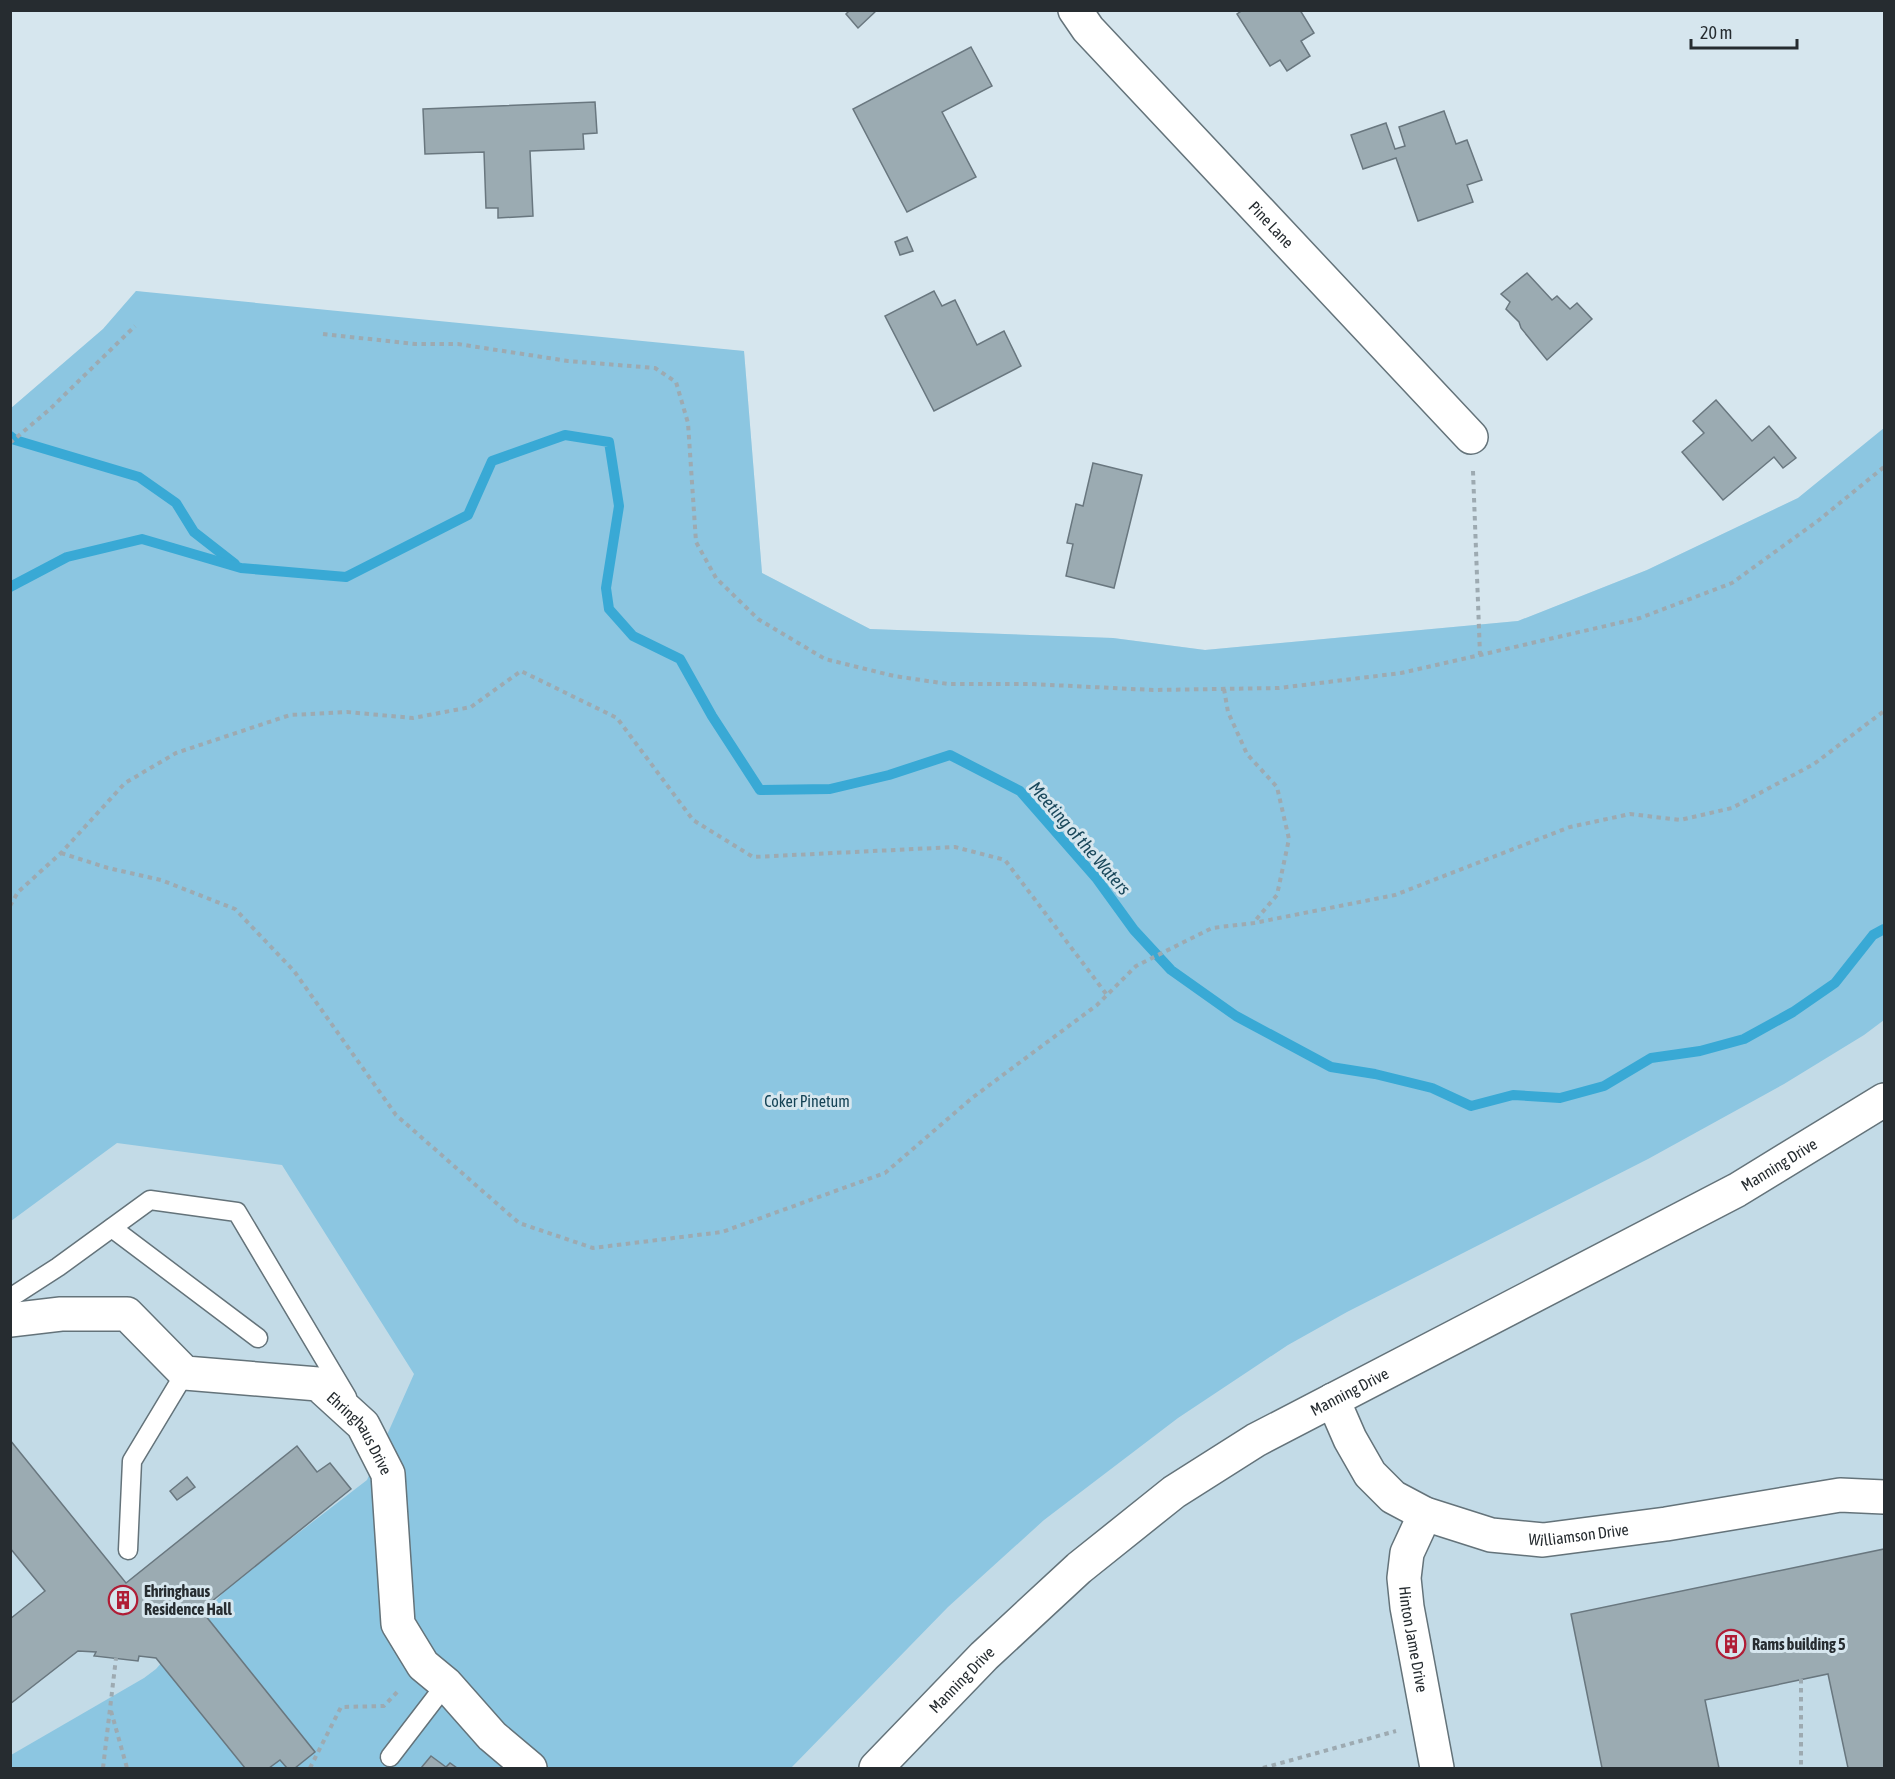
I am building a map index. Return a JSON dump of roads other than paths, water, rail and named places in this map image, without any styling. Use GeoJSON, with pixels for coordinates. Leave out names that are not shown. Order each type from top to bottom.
{"type":"FeatureCollection","features":[{"type":"Feature","properties":{"kind":"street","name":"Pine Lane"},"geometry":{"type":"LineString","coordinates":[[1075,10],[1096,38],[1472,437]]}},
{"type":"Feature","properties":{"kind":"street","name":"Manning Drive"},"geometry":{"type":"LineString","coordinates":[[876,1768],[984,1656],[1079,1568],[1174,1492],[1256,1440],[1737,1190],[1884,1100]]}},
{"type":"Feature","properties":{"kind":"street"},"geometry":{"type":"LineString","coordinates":[[10,1320],[61,1314],[127,1314],[184,1373]]}},
{"type":"Feature","properties":{"kind":"street","name":"Ehringhaus Drive"},"geometry":{"type":"LineString","coordinates":[[184,1373],[318,1384],[363,1425],[388,1474],[398,1624],[434,1674],[492,1736],[530,1768]]}},
{"type":"Feature","properties":{"kind":"street","name":"Williamson Drive"},"geometry":{"type":"LineString","coordinates":[[1333,1400],[1350,1439],[1370,1474],[1394,1497],[1425,1514],[1491,1535],[1543,1540],[1666,1524],[1840,1495],[1884,1497]]}},
{"type":"Feature","properties":{"kind":"street","name":"Hinton Jame Drive"},"geometry":{"type":"LineString","coordinates":[[1425,1514],[1407,1553],[1404,1578],[1407,1607],[1437,1768]]}},
{"type":"Feature","properties":{"kind":"lane"},"geometry":{"type":"LineString","coordinates":[[10,1298],[58,1268],[150,1200],[237,1212],[363,1425]]}},
{"type":"Feature","properties":{"kind":"lane"},"geometry":{"type":"LineString","coordinates":[[112,1228],[258,1338]]}},
{"type":"Feature","properties":{"kind":"lane"},"geometry":{"type":"LineString","coordinates":[[128,1550],[132,1461],[184,1373]]}},
{"type":"Feature","properties":{"kind":"lane"},"geometry":{"type":"LineString","coordinates":[[390,1758],[434,1674]]}},
{"type":"Feature","properties":{"kind":"waterway","name":"Meeting of the Waters"},"geometry":{"type":"LineString","coordinates":[[10,587],[67,557],[142,539],[241,568],[346,577],[468,515],[492,461],[565,435],[609,442],[619,506],[606,588],[609,609],[633,636],[680,659],[712,716],[760,790],[830,789],[889,775],[950,755],[1020,791],[1097,879],[1134,930],[1171,970],[1236,1016],[1331,1067],[1375,1074],[1432,1088],[1471,1106],[1513,1095],[1560,1098],[1604,1086],[1651,1058],[1700,1051],[1744,1039],[1793,1012],[1835,983],[1873,935],[1884,929]]}},
{"type":"Feature","properties":{"kind":"waterway"},"geometry":{"type":"LineString","coordinates":[[10,436],[15,440],[139,477],[176,503],[194,532],[235,564]]}},
{"type":"Feature","properties":{"kind":"place","name":"Ehringhaus Residence Hall"},"geometry":{"type":"Point","coordinates":[123,1600]}},
{"type":"Feature","properties":{"kind":"place","name":"Rams building 5"},"geometry":{"type":"Point","coordinates":[1731,1644]}},
{"type":"Feature","properties":{"kind":"park label","name":"Coker Pinetum"},"geometry":{"type":"Point","coordinates":[807,1101]}}]}
